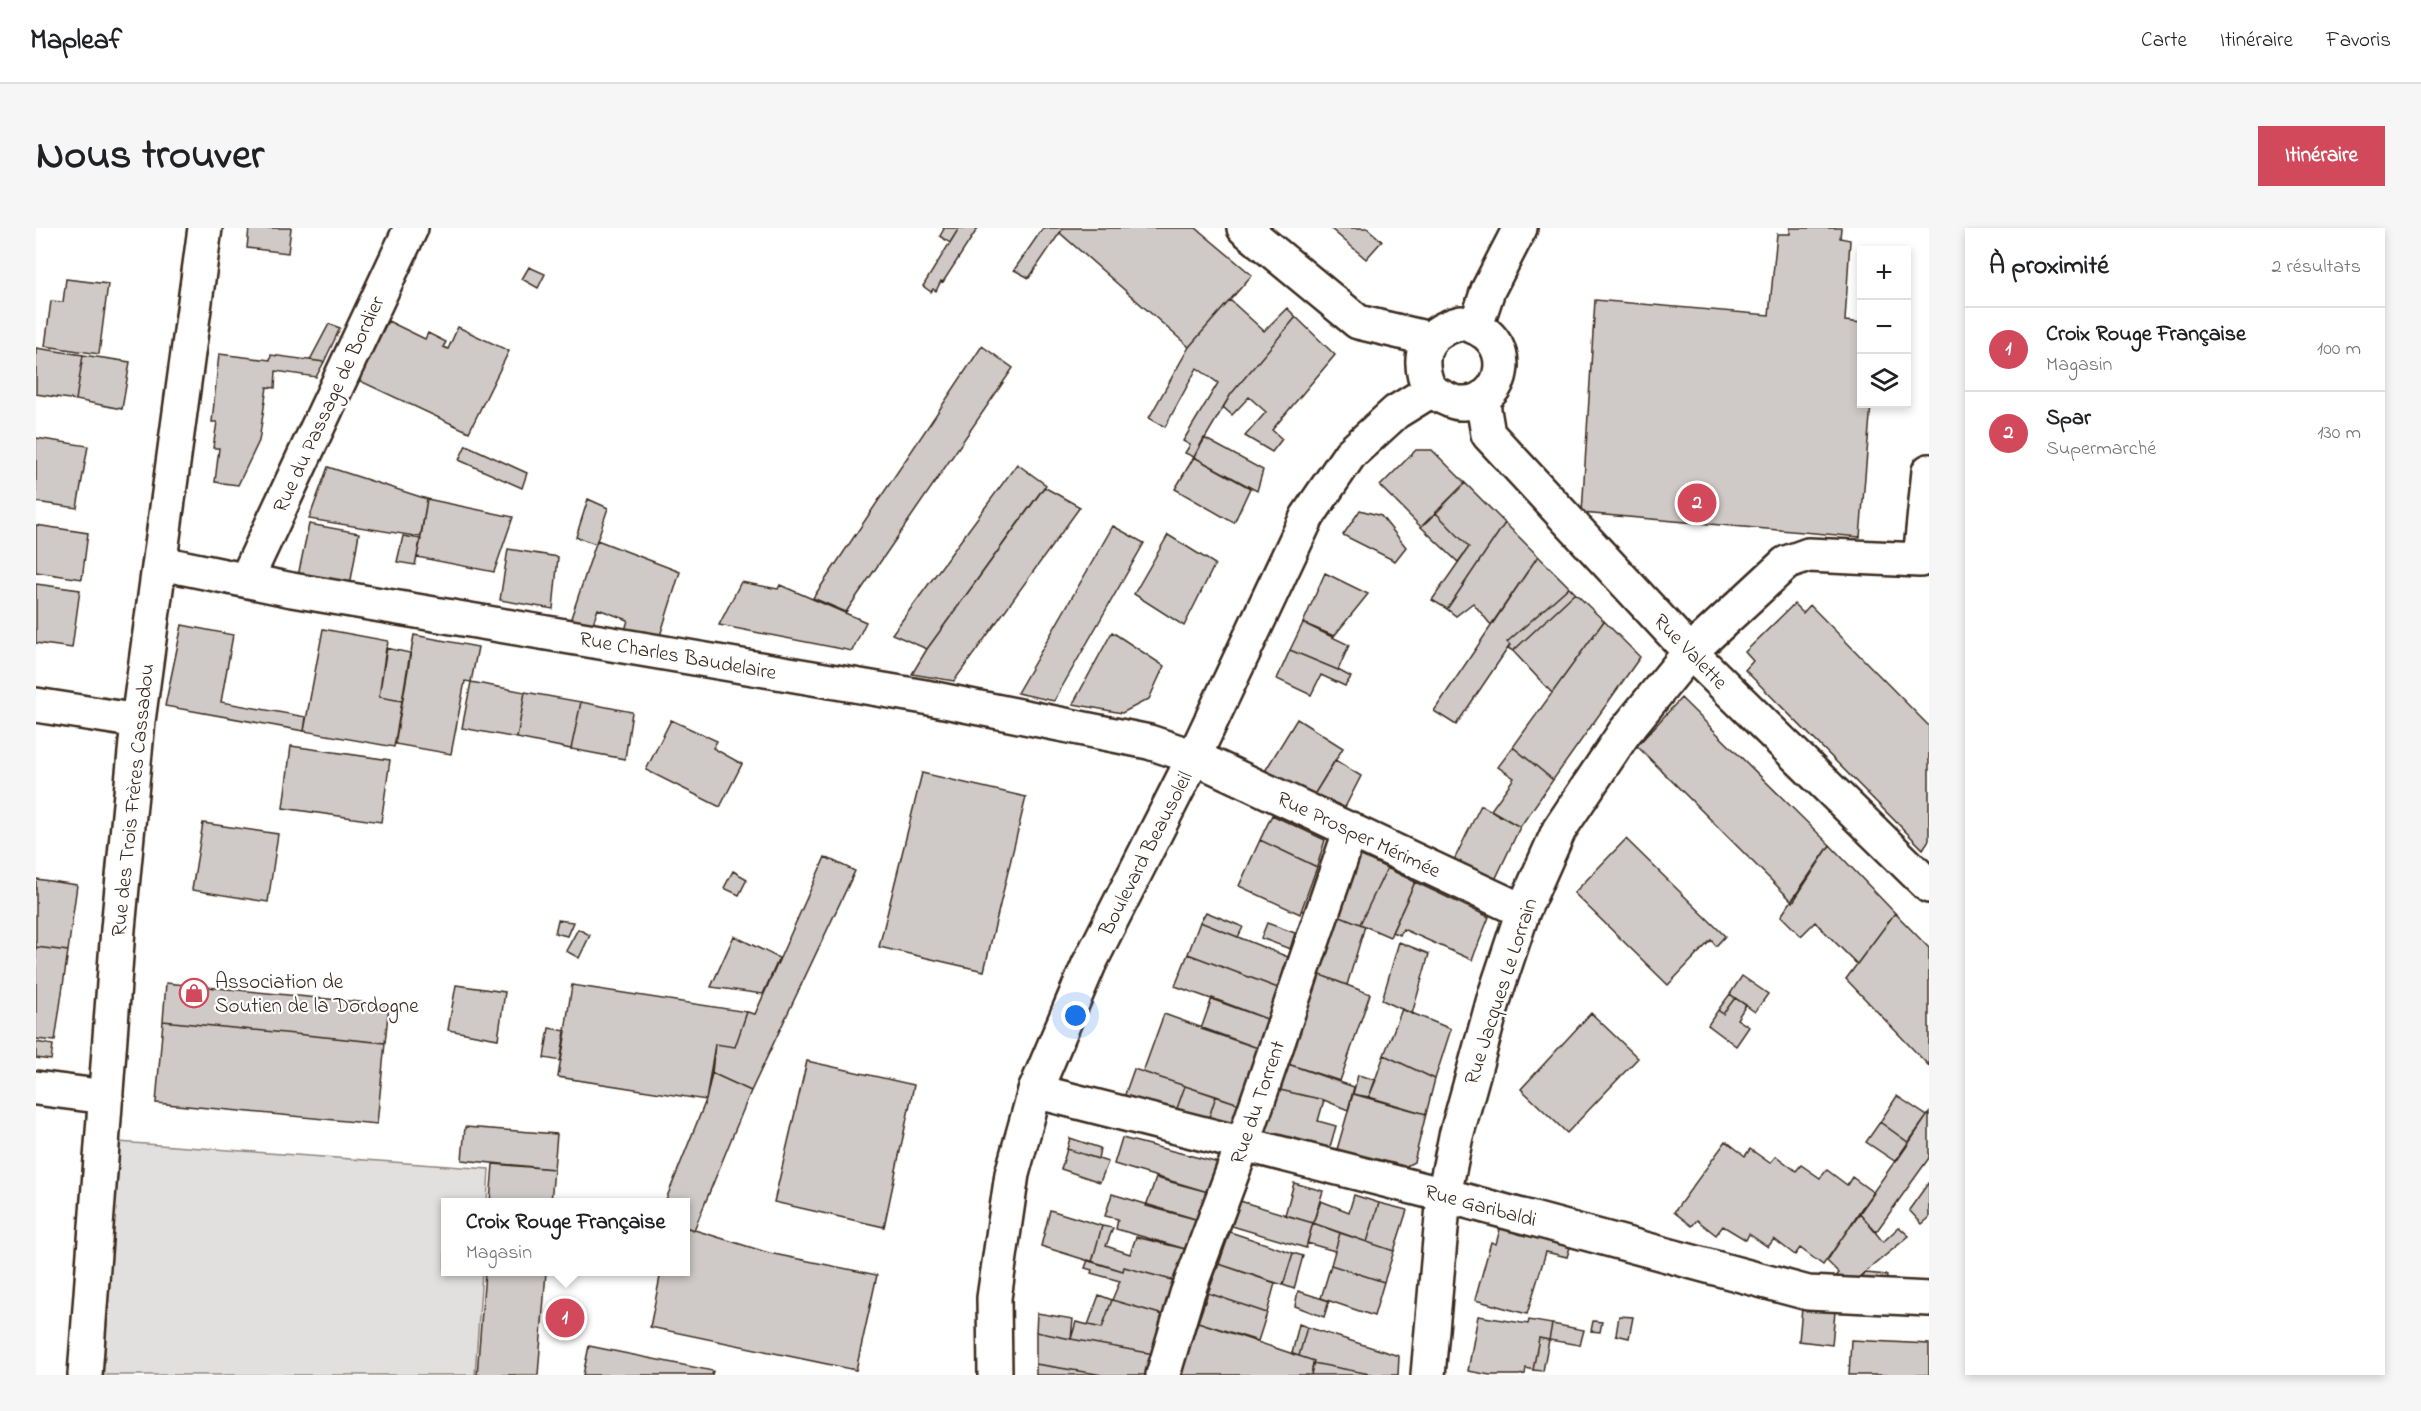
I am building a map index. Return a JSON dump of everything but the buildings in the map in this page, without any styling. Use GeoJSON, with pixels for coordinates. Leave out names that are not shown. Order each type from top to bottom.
{"type":"FeatureCollection","features":[{"type":"Feature","properties":{"kind":"street","name":"Rue des Trois Frères Cassadou"},"geometry":{"type":"LineString","coordinates":[[85,1375],[118,929],[138,721],[205,228]]}},
{"type":"Feature","properties":{"kind":"street","name":"Rue du Passage de Bordier"},"geometry":{"type":"LineString","coordinates":[[246,580],[411,228]]}},
{"type":"Feature","properties":{"kind":"street"},"geometry":{"type":"LineString","coordinates":[[1244,228],[1358,321],[1430,339]]}},
{"type":"Feature","properties":{"kind":"street"},"geometry":{"type":"LineString","coordinates":[[1476,326],[1488,290],[1520,228]]}},
{"type":"Feature","properties":{"kind":"street"},"geometry":{"type":"LineString","coordinates":[[1461,323],[1476,326],[1490,335],[1498,347],[1502,361],[1496,381],[1482,398],[1458,403],[1430,392],[1422,362],[1430,339],[1446,326],[1461,323]]}},
{"type":"Feature","properties":{"kind":"street","name":"Boulevard Beausoleil"},"geometry":{"type":"LineString","coordinates":[[995,1375],[994,1298],[1012,1174],[1035,1090],[1089,964],[1194,757],[1307,517],[1350,454],[1396,412],[1430,392]]}},
{"type":"Feature","properties":{"kind":"street","name":"Rue Valette"},"geometry":{"type":"LineString","coordinates":[[1482,398],[1488,434],[1690,652],[1929,886]]}},
{"type":"Feature","properties":{"kind":"street","name":"Rue Jacques Le Lorrain"},"geometry":{"type":"LineString","coordinates":[[1428,1375],[1444,1195],[1455,1136],[1495,995],[1523,911],[1559,830],[1624,733],[1690,652],[1786,563],[1808,555],[1920,560],[1929,471]]}},
{"type":"Feature","properties":{"kind":"street","name":"Rue Charles Baudelaire"},"geometry":{"type":"LineString","coordinates":[[161,563],[246,580],[925,697],[1149,742],[1194,757]]}},
{"type":"Feature","properties":{"kind":"street"},"geometry":{"type":"LineString","coordinates":[[36,705],[138,721]]}},
{"type":"Feature","properties":{"kind":"street","name":"Rue Prosper Mérimée"},"geometry":{"type":"LineString","coordinates":[[1194,757],[1523,911]]}},
{"type":"Feature","properties":{"kind":"street","name":"Rue du Torrent"},"geometry":{"type":"LineString","coordinates":[[1163,1375],[1187,1294],[1243,1144],[1351,829]]}},
{"type":"Feature","properties":{"kind":"street"},"geometry":{"type":"LineString","coordinates":[[36,1088],[106,1097]]}},
{"type":"Feature","properties":{"kind":"street","name":"Rue Garibaldi"},"geometry":{"type":"LineString","coordinates":[[1035,1090],[1444,1195],[1808,1293],[1929,1299]]}},
{"type":"Feature","properties":{"kind":"shaded area"},"geometry":{"type":"Polygon","coordinates":[[[118,1142],[489,1169],[487,1198],[441,1198],[441,1276],[482,1276],[475,1375],[103,1375],[118,1142]]]}},
{"type":"Feature","properties":{"kind":"place","name":"Spar"},"geometry":{"type":"Point","coordinates":[1697,503]}},
{"type":"Feature","properties":{"kind":"place","name":"Association de Soutien de la Dordogne"},"geometry":{"type":"Point","coordinates":[194,993]}},
{"type":"Feature","properties":{"kind":"place","name":"Croix Rouge Française"},"geometry":{"type":"Point","coordinates":[565,1318]}}]}
